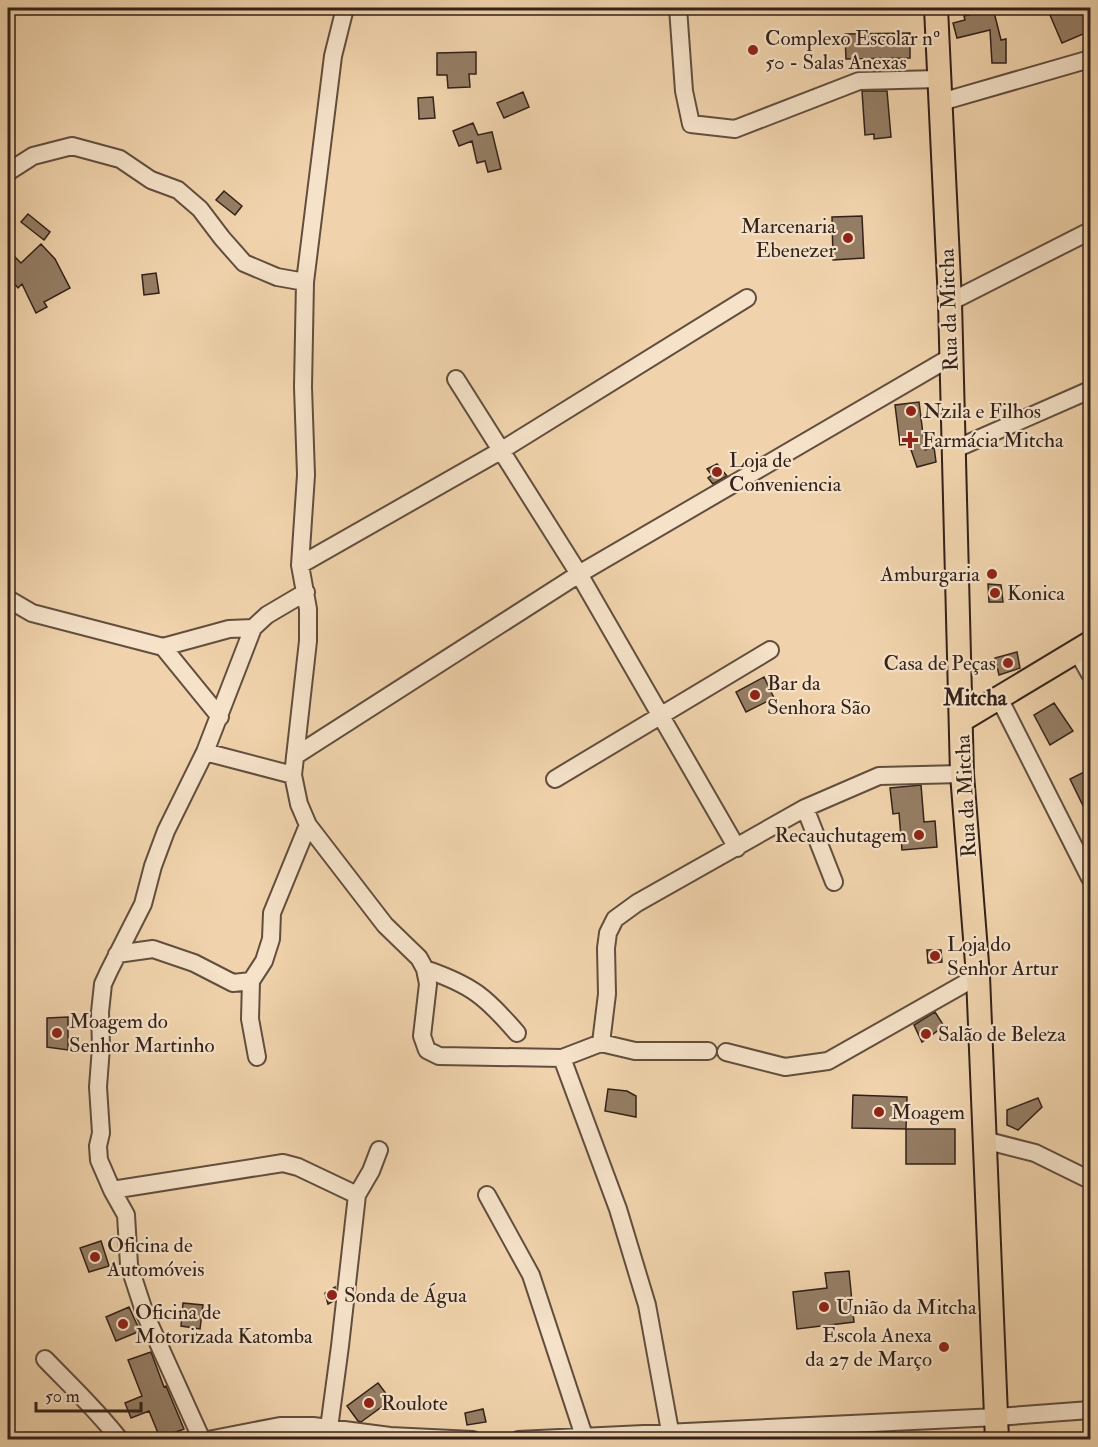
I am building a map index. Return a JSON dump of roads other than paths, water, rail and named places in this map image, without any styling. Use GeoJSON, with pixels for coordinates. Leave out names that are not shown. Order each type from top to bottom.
{"type":"FeatureCollection","features":[{"type":"Feature","properties":{"kind":"main road","name":"Rua da Mitcha"},"geometry":{"type":"LineString","coordinates":[[936,8],[950,302],[962,774],[978,976],[997,1440]]}},
{"type":"Feature","properties":{"kind":"main road"},"geometry":{"type":"LineString","coordinates":[[962,720],[1084,647]]}},
{"type":"Feature","properties":{"kind":"street"},"geometry":{"type":"LineString","coordinates":[[345,8],[333,56],[305,282],[303,387],[306,475],[300,565],[308,609],[308,641],[293,775],[299,804],[308,825],[385,925],[419,958],[425,969],[428,984],[422,1036],[427,1050],[439,1056],[525,1059],[562,1058],[601,1043],[636,1051],[708,1051]]}},
{"type":"Feature","properties":{"kind":"street"},"geometry":{"type":"LineString","coordinates":[[678,8],[684,91],[691,124],[735,129],[859,81],[939,79]]}},
{"type":"Feature","properties":{"kind":"street"},"geometry":{"type":"LineString","coordinates":[[941,102],[1090,61]]}},
{"type":"Feature","properties":{"kind":"street"},"geometry":{"type":"LineString","coordinates":[[8,172],[33,156],[72,146],[120,159],[151,180],[178,190],[200,208],[244,263],[277,277],[305,282]]}},
{"type":"Feature","properties":{"kind":"street"},"geometry":{"type":"LineString","coordinates":[[950,302],[1090,231]]}},
{"type":"Feature","properties":{"kind":"street"},"geometry":{"type":"LineString","coordinates":[[300,565],[502,450],[747,298]]}},
{"type":"Feature","properties":{"kind":"street"},"geometry":{"type":"LineString","coordinates":[[295,756],[579,574],[951,357]]}},
{"type":"Feature","properties":{"kind":"street"},"geometry":{"type":"LineString","coordinates":[[456,379],[579,574],[737,848]]}},
{"type":"Feature","properties":{"kind":"street"},"geometry":{"type":"LineString","coordinates":[[953,450],[1090,390]]}},
{"type":"Feature","properties":{"kind":"street"},"geometry":{"type":"LineString","coordinates":[[202,1440],[144,1314],[129,1265],[126,1215],[99,1160],[98,1146],[101,1133],[98,1088],[103,984],[143,904],[153,866],[166,831],[220,717],[253,628],[267,615],[306,592]]}},
{"type":"Feature","properties":{"kind":"street"},"geometry":{"type":"LineString","coordinates":[[8,599],[32,613],[163,647],[229,629],[253,628]]}},
{"type":"Feature","properties":{"kind":"street"},"geometry":{"type":"LineString","coordinates":[[163,647],[220,717]]}},
{"type":"Feature","properties":{"kind":"street"},"geometry":{"type":"LineString","coordinates":[[1084,647],[1090,674]]}},
{"type":"Feature","properties":{"kind":"street"},"geometry":{"type":"LineString","coordinates":[[555,779],[770,650]]}},
{"type":"Feature","properties":{"kind":"street"},"geometry":{"type":"LineString","coordinates":[[999,698],[1090,878]]}},
{"type":"Feature","properties":{"kind":"street"},"geometry":{"type":"LineString","coordinates":[[205,752],[293,775]]}},
{"type":"Feature","properties":{"kind":"street"},"geometry":{"type":"LineString","coordinates":[[601,1043],[607,994],[608,933],[615,920],[637,903],[806,808],[879,776],[962,774]]}},
{"type":"Feature","properties":{"kind":"street"},"geometry":{"type":"LineString","coordinates":[[806,808],[834,882]]}},
{"type":"Feature","properties":{"kind":"street"},"geometry":{"type":"LineString","coordinates":[[257,1057],[250,1019],[251,981],[264,961],[271,939],[272,913],[308,825]]}},
{"type":"Feature","properties":{"kind":"street"},"geometry":{"type":"LineString","coordinates":[[117,954],[153,949],[194,963],[233,983],[251,981]]}},
{"type":"Feature","properties":{"kind":"street"},"geometry":{"type":"LineString","coordinates":[[425,969],[456,979],[476,992],[492,1004],[517,1033]]}},
{"type":"Feature","properties":{"kind":"street"},"geometry":{"type":"LineString","coordinates":[[726,1052],[785,1067],[828,1061],[978,976]]}},
{"type":"Feature","properties":{"kind":"street"},"geometry":{"type":"LineString","coordinates":[[562,1058],[618,1209],[647,1305],[670,1431]]}},
{"type":"Feature","properties":{"kind":"street"},"geometry":{"type":"LineString","coordinates":[[984,1140],[1035,1154],[1090,1180]]}},
{"type":"Feature","properties":{"kind":"street"},"geometry":{"type":"LineString","coordinates":[[331,1434],[357,1195],[379,1150]]}},
{"type":"Feature","properties":{"kind":"street"},"geometry":{"type":"LineString","coordinates":[[112,1190],[283,1163],[298,1167],[357,1195]]}},
{"type":"Feature","properties":{"kind":"street"},"geometry":{"type":"LineString","coordinates":[[487,1195],[531,1275],[584,1436]]}},
{"type":"Feature","properties":{"kind":"street"},"geometry":{"type":"LineString","coordinates":[[45,1359],[98,1411],[120,1440]]}},
{"type":"Feature","properties":{"kind":"street"},"geometry":{"type":"LineString","coordinates":[[518,1440],[670,1431],[687,1435],[1090,1410]]}},
{"type":"Feature","properties":{"kind":"street"},"geometry":{"type":"LineString","coordinates":[[207,1440],[280,1426],[331,1434],[473,1440]]}},
{"type":"Feature","properties":{"kind":"place","name":"Complexo Escolar nº 50 - Salas Anexas"},"geometry":{"type":"Point","coordinates":[753,50]}},
{"type":"Feature","properties":{"kind":"place","name":"Marcenaria Ebenezer"},"geometry":{"type":"Point","coordinates":[848,238]}},
{"type":"Feature","properties":{"kind":"place","name":"Nzila e Filhos"},"geometry":{"type":"Point","coordinates":[911,411]}},
{"type":"Feature","properties":{"kind":"place","name":"Farmácia Mitcha"},"geometry":{"type":"Point","coordinates":[910,440]}},
{"type":"Feature","properties":{"kind":"place","name":"Loja de Conveniencia"},"geometry":{"type":"Point","coordinates":[717,472]}},
{"type":"Feature","properties":{"kind":"place","name":"Amburgaria"},"geometry":{"type":"Point","coordinates":[992,574]}},
{"type":"Feature","properties":{"kind":"place","name":"Konica"},"geometry":{"type":"Point","coordinates":[995,593]}},
{"type":"Feature","properties":{"kind":"place","name":"Casa de Peças"},"geometry":{"type":"Point","coordinates":[1008,663]}},
{"type":"Feature","properties":{"kind":"place","name":"Bar da Senhora São"},"geometry":{"type":"Point","coordinates":[755,695]}},
{"type":"Feature","properties":{"kind":"place","name":"Recauchutagem"},"geometry":{"type":"Point","coordinates":[919,835]}},
{"type":"Feature","properties":{"kind":"place","name":"Loja do Senhor Artur"},"geometry":{"type":"Point","coordinates":[935,956]}},
{"type":"Feature","properties":{"kind":"place","name":"Moagem do Senhor Martinho"},"geometry":{"type":"Point","coordinates":[57,1033]}},
{"type":"Feature","properties":{"kind":"place","name":"Salão de Beleza"},"geometry":{"type":"Point","coordinates":[926,1034]}},
{"type":"Feature","properties":{"kind":"place","name":"Moagem"},"geometry":{"type":"Point","coordinates":[879,1112]}},
{"type":"Feature","properties":{"kind":"place","name":"Oficina de Automóveis"},"geometry":{"type":"Point","coordinates":[95,1257]}},
{"type":"Feature","properties":{"kind":"place","name":"Sonda de Água"},"geometry":{"type":"Point","coordinates":[332,1295]}},
{"type":"Feature","properties":{"kind":"place","name":"União da Mitcha"},"geometry":{"type":"Point","coordinates":[824,1307]}},
{"type":"Feature","properties":{"kind":"place","name":"Oficina de Motorizada Katomba"},"geometry":{"type":"Point","coordinates":[123,1324]}},
{"type":"Feature","properties":{"kind":"place","name":"Escola Anexa da 27 de Março"},"geometry":{"type":"Point","coordinates":[944,1347]}},
{"type":"Feature","properties":{"kind":"place","name":"Roulote"},"geometry":{"type":"Point","coordinates":[369,1403]}},
{"type":"Feature","properties":{"kind":"district","name":"Mitcha"},"geometry":{"type":"Point","coordinates":[975,698]}}]}
